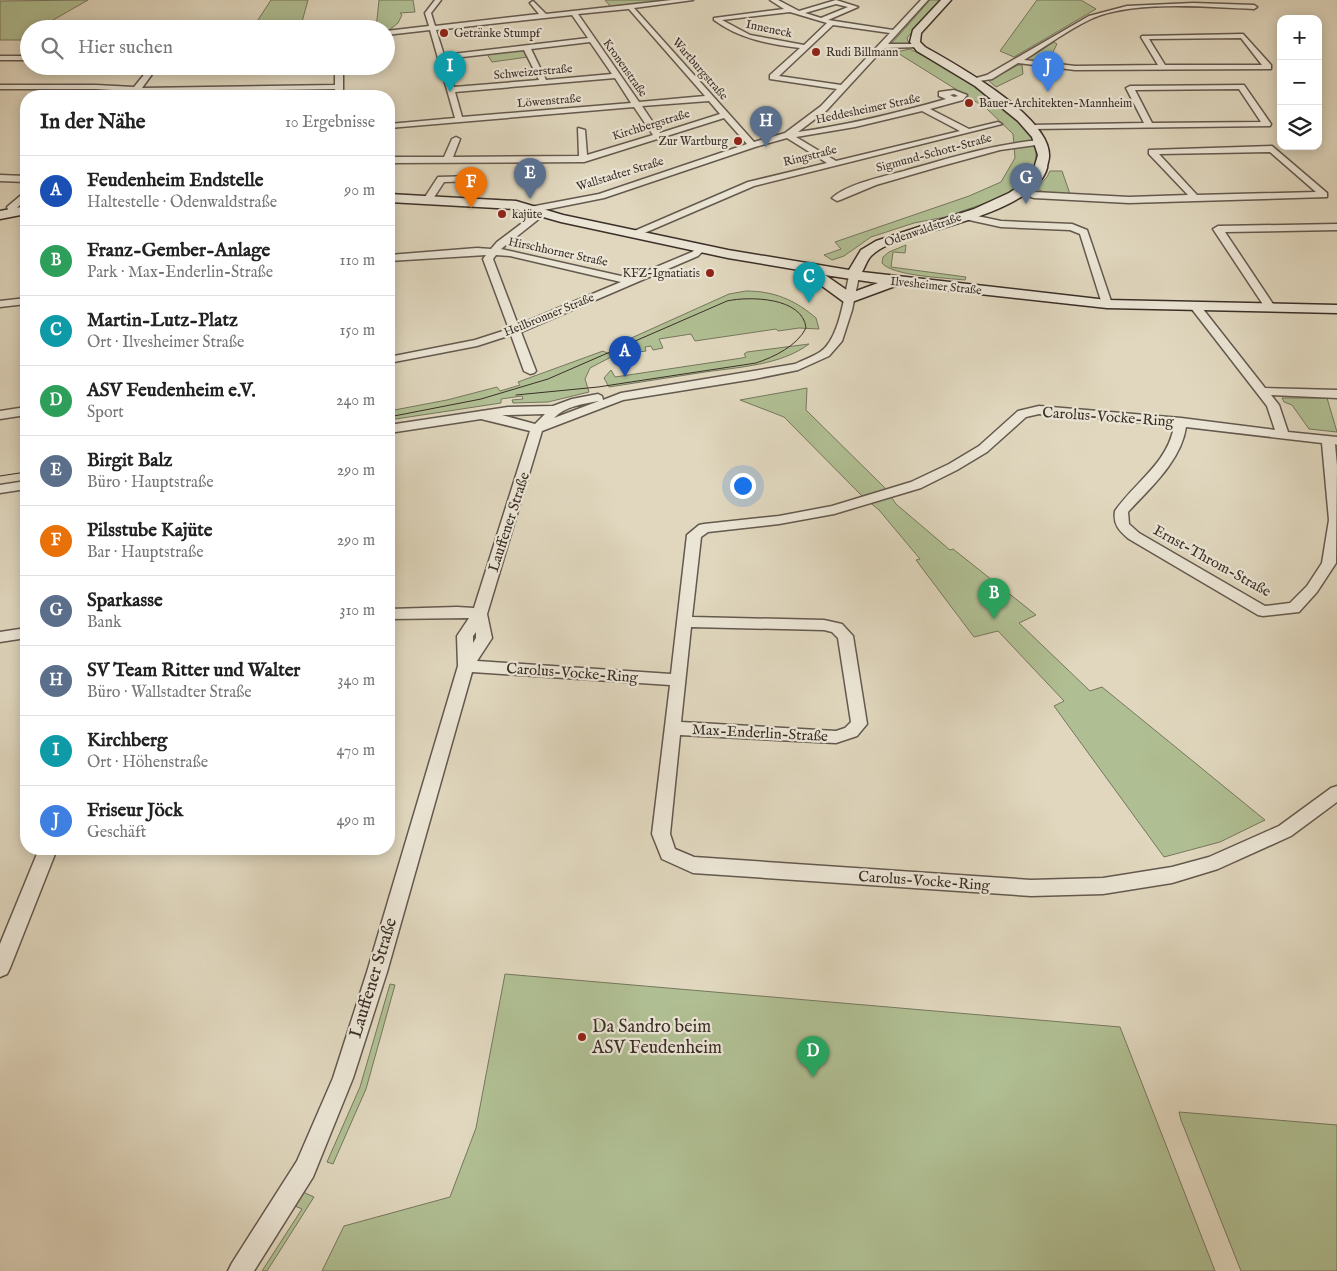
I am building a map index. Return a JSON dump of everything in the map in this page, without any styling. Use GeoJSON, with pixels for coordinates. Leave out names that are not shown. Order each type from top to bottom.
{"type":"FeatureCollection","features":[{"type":"Feature","properties":{"kind":"street"},"geometry":{"type":"LineString","coordinates":[[438,0],[428,13],[434,28],[459,119]]}},
{"type":"Feature","properties":{"kind":"street"},"geometry":{"type":"LineString","coordinates":[[395,32],[631,8],[690,0]]}},
{"type":"Feature","properties":{"kind":"street"},"geometry":{"type":"LineString","coordinates":[[773,0],[789,10],[831,23],[895,32]]}},
{"type":"Feature","properties":{"kind":"street","name":"Wallstadter Straße"},"geometry":{"type":"LineString","coordinates":[[538,211],[601,196],[752,145],[788,135],[824,108],[925,0]]}},
{"type":"Feature","properties":{"kind":"street"},"geometry":{"type":"LineString","coordinates":[[883,46],[918,46],[914,38],[916,32],[946,0]]}},
{"type":"Feature","properties":{"kind":"street"},"geometry":{"type":"LineString","coordinates":[[533,2],[545,17]]}},
{"type":"Feature","properties":{"kind":"street"},"geometry":{"type":"LineString","coordinates":[[798,13],[836,2],[855,7],[821,20]]}},
{"type":"Feature","properties":{"kind":"street"},"geometry":{"type":"LineString","coordinates":[[974,80],[989,77],[1090,17],[1112,10],[1146,6],[1254,7]]}},
{"type":"Feature","properties":{"kind":"street","name":"Wartburgstraße"},"geometry":{"type":"LineString","coordinates":[[631,8],[752,145]]}},
{"type":"Feature","properties":{"kind":"street","name":"Inneneck"},"geometry":{"type":"LineString","coordinates":[[789,10],[716,19],[732,31],[762,41],[805,47]]}},
{"type":"Feature","properties":{"kind":"street","name":"Kronenstraße"},"geometry":{"type":"LineString","coordinates":[[574,13],[658,136]]}},
{"type":"Feature","properties":{"kind":"street"},"geometry":{"type":"LineString","coordinates":[[831,23],[773,77],[843,88]]}},
{"type":"Feature","properties":{"kind":"street"},"geometry":{"type":"LineString","coordinates":[[1017,61],[1075,68],[1163,68],[1190,68],[1268,67],[1243,36],[1144,37],[1163,68]]}},
{"type":"Feature","properties":{"kind":"street"},"geometry":{"type":"LineString","coordinates":[[442,57],[592,40]]}},
{"type":"Feature","properties":{"kind":"street","name":"Odenwaldstraße"},"geometry":{"type":"LineString","coordinates":[[395,429],[508,411],[555,410],[576,402],[602,397],[622,397],[781,371],[813,361],[826,354],[836,341],[854,276],[865,254],[884,242],[998,203],[1020,192],[1034,180],[1042,167],[1044,156],[1040,142],[1030,127],[991,92],[918,46]]}},
{"type":"Feature","properties":{"kind":"street"},"geometry":{"type":"LineString","coordinates":[[527,48],[544,83]]}},
{"type":"Feature","properties":{"kind":"street"},"geometry":{"type":"LineString","coordinates":[[0,58],[20,58]]}},
{"type":"Feature","properties":{"kind":"street"},"geometry":{"type":"LineString","coordinates":[[137,89],[148,75]]}},
{"type":"Feature","properties":{"kind":"street"},"geometry":{"type":"LineString","coordinates":[[0,87],[137,89],[339,87],[338,75]]}},
{"type":"Feature","properties":{"kind":"street","name":"Schweizerstraße"},"geometry":{"type":"LineString","coordinates":[[451,90],[616,76]]}},
{"type":"Feature","properties":{"kind":"street"},"geometry":{"type":"LineString","coordinates":[[1030,127],[1267,124],[1241,87],[1130,88],[1149,125]]}},
{"type":"Feature","properties":{"kind":"street","name":"Löwenstraße"},"geometry":{"type":"LineString","coordinates":[[395,125],[711,98]]}},
{"type":"Feature","properties":{"kind":"street","name":"Heddesheimer Straße"},"geometry":{"type":"LineString","coordinates":[[788,135],[816,132],[924,109],[953,100]]}},
{"type":"Feature","properties":{"kind":"street"},"geometry":{"type":"LineString","coordinates":[[924,109],[967,131]]}},
{"type":"Feature","properties":{"kind":"street","name":"Kirchbergstraße"},"geometry":{"type":"LineString","coordinates":[[395,160],[582,159],[726,115]]}},
{"type":"Feature","properties":{"kind":"street","name":"Ringstraße"},"geometry":{"type":"LineString","coordinates":[[635,234],[751,184],[998,124]]}},
{"type":"Feature","properties":{"kind":"street"},"geometry":{"type":"LineString","coordinates":[[581,130],[582,159]]}},
{"type":"Feature","properties":{"kind":"street"},"geometry":{"type":"LineString","coordinates":[[788,135],[833,163]]}},
{"type":"Feature","properties":{"kind":"street"},"geometry":{"type":"LineString","coordinates":[[448,159],[456,139]]}},
{"type":"Feature","properties":{"kind":"street","name":"Sigmund-Schott-Straße"},"geometry":{"type":"LineString","coordinates":[[837,198],[858,186],[1020,143],[1040,142]]}},
{"type":"Feature","properties":{"kind":"street"},"geometry":{"type":"LineString","coordinates":[[1020,192],[1034,195],[1129,200],[1324,195],[1272,149],[1152,152],[1195,198]]}},
{"type":"Feature","properties":{"kind":"street"},"geometry":{"type":"LineString","coordinates":[[0,178],[20,179]]}},
{"type":"Feature","properties":{"kind":"street"},"geometry":{"type":"LineString","coordinates":[[428,200],[441,179],[475,179]]}},
{"type":"Feature","properties":{"kind":"street","name":"Ilvesheimer Straße"},"geometry":{"type":"LineString","coordinates":[[395,198],[510,205],[701,248],[808,269],[898,282],[1107,304],[1337,309]]}},
{"type":"Feature","properties":{"kind":"street"},"geometry":{"type":"LineString","coordinates":[[13,213],[12,207],[20,200]]}},
{"type":"Feature","properties":{"kind":"street"},"geometry":{"type":"LineString","coordinates":[[530,371],[488,259],[492,251],[538,211]]}},
{"type":"Feature","properties":{"kind":"street"},"geometry":{"type":"LineString","coordinates":[[963,216],[973,221],[1072,227],[1084,232],[1107,304]]}},
{"type":"Feature","properties":{"kind":"street"},"geometry":{"type":"LineString","coordinates":[[1270,307],[1218,229],[1337,227]]}},
{"type":"Feature","properties":{"kind":"street","name":"Heilbronner Straße"},"geometry":{"type":"LineString","coordinates":[[395,359],[477,343],[515,330],[695,254],[701,248]]}},
{"type":"Feature","properties":{"kind":"street","name":"Hirschhorner Straße"},"geometry":{"type":"LineString","coordinates":[[395,258],[492,251],[510,253],[631,281]]}},
{"type":"Feature","properties":{"kind":"street"},"geometry":{"type":"LineString","coordinates":[[808,269],[865,254],[877,269],[898,282]]}},
{"type":"Feature","properties":{"kind":"street"},"geometry":{"type":"LineString","coordinates":[[808,269],[849,299],[898,282]]}},
{"type":"Feature","properties":{"kind":"street"},"geometry":{"type":"LineString","coordinates":[[0,304],[20,302]]}},
{"type":"Feature","properties":{"kind":"street"},"geometry":{"type":"LineString","coordinates":[[1195,306],[1264,391],[1273,405],[1282,435]]}},
{"type":"Feature","properties":{"kind":"street"},"geometry":{"type":"LineString","coordinates":[[1264,391],[1337,394]]}},
{"type":"Feature","properties":{"kind":"street","name":"Odenwaldstraße"},"geometry":{"type":"LineString","coordinates":[[481,415],[538,429],[622,397]]}},
{"type":"Feature","properties":{"kind":"street","name":"Odenwaldstraße"},"geometry":{"type":"LineString","coordinates":[[538,429],[555,410]]}},
{"type":"Feature","properties":{"kind":"street","name":"Carolus-Vocke-Ring"},"geometry":{"type":"LineString","coordinates":[[1332,441],[1181,422],[1039,410],[1022,414],[983,449],[953,467],[916,485],[834,510],[779,520],[704,528],[694,535],[661,834],[668,854],[693,865],[1031,888],[1102,886],[1172,875],[1212,864],[1285,831],[1336,795]]}},
{"type":"Feature","properties":{"kind":"street"},"geometry":{"type":"LineString","coordinates":[[527,411],[536,420],[538,429]]}},
{"type":"Feature","properties":{"kind":"street"},"geometry":{"type":"LineString","coordinates":[[0,415],[20,412]]}},
{"type":"Feature","properties":{"kind":"street","name":"Ernst-Throm-Straße"},"geometry":{"type":"LineString","coordinates":[[1181,422],[1181,434],[1158,471],[1122,511],[1120,520],[1123,527],[1134,536],[1263,611],[1294,608],[1312,589],[1329,563],[1336,520],[1332,441]]}},
{"type":"Feature","properties":{"kind":"street","name":"Lauffener Straße"},"geometry":{"type":"LineString","coordinates":[[240,1271],[305,1168],[343,1078],[377,972],[466,666],[484,638],[480,614],[538,429]]}},
{"type":"Feature","properties":{"kind":"street"},"geometry":{"type":"LineString","coordinates":[[0,489],[20,486]]}},
{"type":"Feature","properties":{"kind":"street"},"geometry":{"type":"LineString","coordinates":[[395,614],[457,612],[480,614]]}},
{"type":"Feature","properties":{"kind":"street","name":"Max-Enderlin-Straße"},"geometry":{"type":"LineString","coordinates":[[673,728],[836,737],[851,732],[859,724],[845,636],[837,628],[824,625],[684,622]]}},
{"type":"Feature","properties":{"kind":"street"},"geometry":{"type":"LineString","coordinates":[[0,637],[20,634]]}},
{"type":"Feature","properties":{"kind":"street","name":"Carolus-Vocke-Ring"},"geometry":{"type":"LineString","coordinates":[[466,666],[678,680]]}},
{"type":"Feature","properties":{"kind":"street"},"geometry":{"type":"LineString","coordinates":[[0,968],[46,855]]}},
{"type":"Feature","properties":{"kind":"green space"},"geometry":{"type":"Polygon","coordinates":[[[88,0],[53,20],[20,20],[20,40],[0,40],[0,1],[88,0]]]}},
{"type":"Feature","properties":{"kind":"green space"},"geometry":{"type":"Polygon","coordinates":[[[271,0],[308,0],[302,20],[258,20],[271,0]]]}},
{"type":"Feature","properties":{"kind":"green space"},"geometry":{"type":"Polygon","coordinates":[[[379,0],[413,0],[415,12],[400,13],[402,15],[395,25],[395,20],[377,20],[379,0]]]}},
{"type":"Feature","properties":{"kind":"green space"},"geometry":{"type":"Polygon","coordinates":[[[605,0],[672,0],[611,7],[605,0]]]}},
{"type":"Feature","properties":{"kind":"green space"},"geometry":{"type":"Polygon","coordinates":[[[930,0],[940,0],[907,38],[909,44],[896,45],[892,43],[930,0]]]}},
{"type":"Feature","properties":{"kind":"green space"},"geometry":{"type":"Polygon","coordinates":[[[1037,0],[1081,0],[1096,9],[1014,57],[1000,51],[1037,0]]]}},
{"type":"Feature","properties":{"kind":"green space"},"geometry":{"type":"Polygon","coordinates":[[[1054,42],[1057,44],[1047,64],[1026,60],[1054,42]]]}},
{"type":"Feature","properties":{"kind":"green space"},"geometry":{"type":"Polygon","coordinates":[[[910,49],[974,82],[1027,130],[1036,146],[1036,167],[1024,183],[1009,195],[945,217],[914,223],[871,237],[844,256],[832,260],[824,255],[841,249],[835,242],[969,196],[1001,182],[1015,158],[1013,134],[986,108],[896,52],[910,49]]]}},
{"type":"Feature","properties":{"kind":"green space"},"geometry":{"type":"Polygon","coordinates":[[[525,50],[528,57],[492,62],[487,54],[525,50]]]}},
{"type":"Feature","properties":{"kind":"green space"},"geometry":{"type":"Polygon","coordinates":[[[1018,65],[1022,65],[1023,74],[996,87],[989,81],[1018,65]]]}},
{"type":"Feature","properties":{"kind":"green space"},"geometry":{"type":"Polygon","coordinates":[[[1050,171],[1062,171],[1070,194],[1047,193],[1036,189],[1050,171]]]}},
{"type":"Feature","properties":{"kind":"green space"},"geometry":{"type":"Polygon","coordinates":[[[906,245],[905,253],[893,252],[891,267],[966,277],[965,280],[908,274],[897,271],[882,263],[883,257],[889,252],[906,245]]]}},
{"type":"Feature","properties":{"kind":"green space"},"geometry":{"type":"Polygon","coordinates":[[[746,291],[775,295],[800,306],[816,318],[819,329],[799,328],[778,331],[776,329],[695,341],[691,334],[659,339],[663,348],[653,350],[651,346],[645,347],[646,351],[631,353],[624,348],[618,351],[614,349],[620,346],[618,344],[729,294],[746,291]]]}},
{"type":"Feature","properties":{"kind":"green space"},"geometry":{"type":"Polygon","coordinates":[[[809,344],[786,357],[760,364],[609,387],[604,378],[611,370],[615,377],[742,358],[746,357],[744,354],[747,352],[809,344]]]}},
{"type":"Feature","properties":{"kind":"green space"},"geometry":{"type":"Polygon","coordinates":[[[603,351],[613,356],[590,368],[585,379],[589,392],[548,402],[513,403],[512,400],[523,399],[522,396],[501,399],[501,403],[395,419],[395,410],[447,400],[497,387],[500,391],[520,385],[518,382],[603,351]]]}},
{"type":"Feature","properties":{"kind":"green space"},"geometry":{"type":"Polygon","coordinates":[[[807,388],[806,410],[885,488],[896,504],[950,550],[953,549],[1036,615],[1019,623],[1090,691],[1102,687],[1265,820],[1220,842],[1164,857],[1054,706],[1064,701],[998,631],[974,637],[916,560],[920,559],[879,510],[861,495],[784,417],[740,400],[807,388]]]}},
{"type":"Feature","properties":{"kind":"green space"},"geometry":{"type":"Polygon","coordinates":[[[1282,398],[1327,398],[1337,432],[1309,429],[1292,405],[1284,402],[1282,398]]]}},
{"type":"Feature","properties":{"kind":"green space"},"geometry":{"type":"Polygon","coordinates":[[[505,974],[1120,1027],[1215,1271],[322,1271],[344,1226],[450,1197],[476,1128],[505,974]]]}},
{"type":"Feature","properties":{"kind":"green space"},"geometry":{"type":"Polygon","coordinates":[[[390,984],[395,985],[366,1089],[333,1164],[327,1162],[360,1087],[390,984]]]}},
{"type":"Feature","properties":{"kind":"green space"},"geometry":{"type":"Polygon","coordinates":[[[1179,1112],[1337,1125],[1337,1271],[1241,1271],[1179,1112]]]}},
{"type":"Feature","properties":{"kind":"green space"},"geometry":{"type":"Polygon","coordinates":[[[303,1192],[314,1197],[267,1271],[262,1271],[302,1209],[295,1206],[303,1192]]]}},
{"type":"Feature","properties":{"kind":"tram line"},"geometry":{"type":"LineString","coordinates":[[395,416],[481,399],[548,379],[727,301],[737,299],[774,301],[795,310],[803,318],[806,328],[791,345],[770,358],[756,363],[598,387],[516,395]]}},
{"type":"Feature","properties":{"kind":"tram line"},"geometry":{"type":"LineString","coordinates":[[0,476],[20,473]]}},
{"type":"Feature","properties":{"kind":"place","name":"Getränke Stumpf"},"geometry":{"type":"Point","coordinates":[444,33]}},
{"type":"Feature","properties":{"kind":"place","name":"Rudi Billmann"},"geometry":{"type":"Point","coordinates":[816,52]}},
{"type":"Feature","properties":{"kind":"place","name":"Kirchberg"},"geometry":{"type":"Point","coordinates":[450,92]}},
{"type":"Feature","properties":{"kind":"place","name":"Friseur Jöck"},"geometry":{"type":"Point","coordinates":[1048,92]}},
{"type":"Feature","properties":{"kind":"place","name":"Bauer-Architekten-Mannheim"},"geometry":{"type":"Point","coordinates":[969,103]}},
{"type":"Feature","properties":{"kind":"place","name":"Zur Wartburg"},"geometry":{"type":"Point","coordinates":[738,141]}},
{"type":"Feature","properties":{"kind":"place","name":"SV Team Ritter und Walter"},"geometry":{"type":"Point","coordinates":[766,147]}},
{"type":"Feature","properties":{"kind":"place","name":"Birgit Balz"},"geometry":{"type":"Point","coordinates":[530,199]}},
{"type":"Feature","properties":{"kind":"place","name":"Sparkasse"},"geometry":{"type":"Point","coordinates":[1026,204]}},
{"type":"Feature","properties":{"kind":"place","name":"Pilsstube Kajüte"},"geometry":{"type":"Point","coordinates":[471,208]}},
{"type":"Feature","properties":{"kind":"place","name":"kajüte"},"geometry":{"type":"Point","coordinates":[502,214]}},
{"type":"Feature","properties":{"kind":"place","name":"KFZ-Ignatiatis"},"geometry":{"type":"Point","coordinates":[710,273]}},
{"type":"Feature","properties":{"kind":"place","name":"Martin-Lutz-Platz"},"geometry":{"type":"Point","coordinates":[809,303]}},
{"type":"Feature","properties":{"kind":"place","name":"Feudenheim Endstelle"},"geometry":{"type":"Point","coordinates":[625,377]}},
{"type":"Feature","properties":{"kind":"place","name":"Franz-Gember-Anlage"},"geometry":{"type":"Point","coordinates":[994,619]}},
{"type":"Feature","properties":{"kind":"place","name":"Da Sandro beim ASV Feudenheim"},"geometry":{"type":"Point","coordinates":[582,1037]}},
{"type":"Feature","properties":{"kind":"place","name":"ASV Feudenheim e.V."},"geometry":{"type":"Point","coordinates":[813,1077]}}]}
